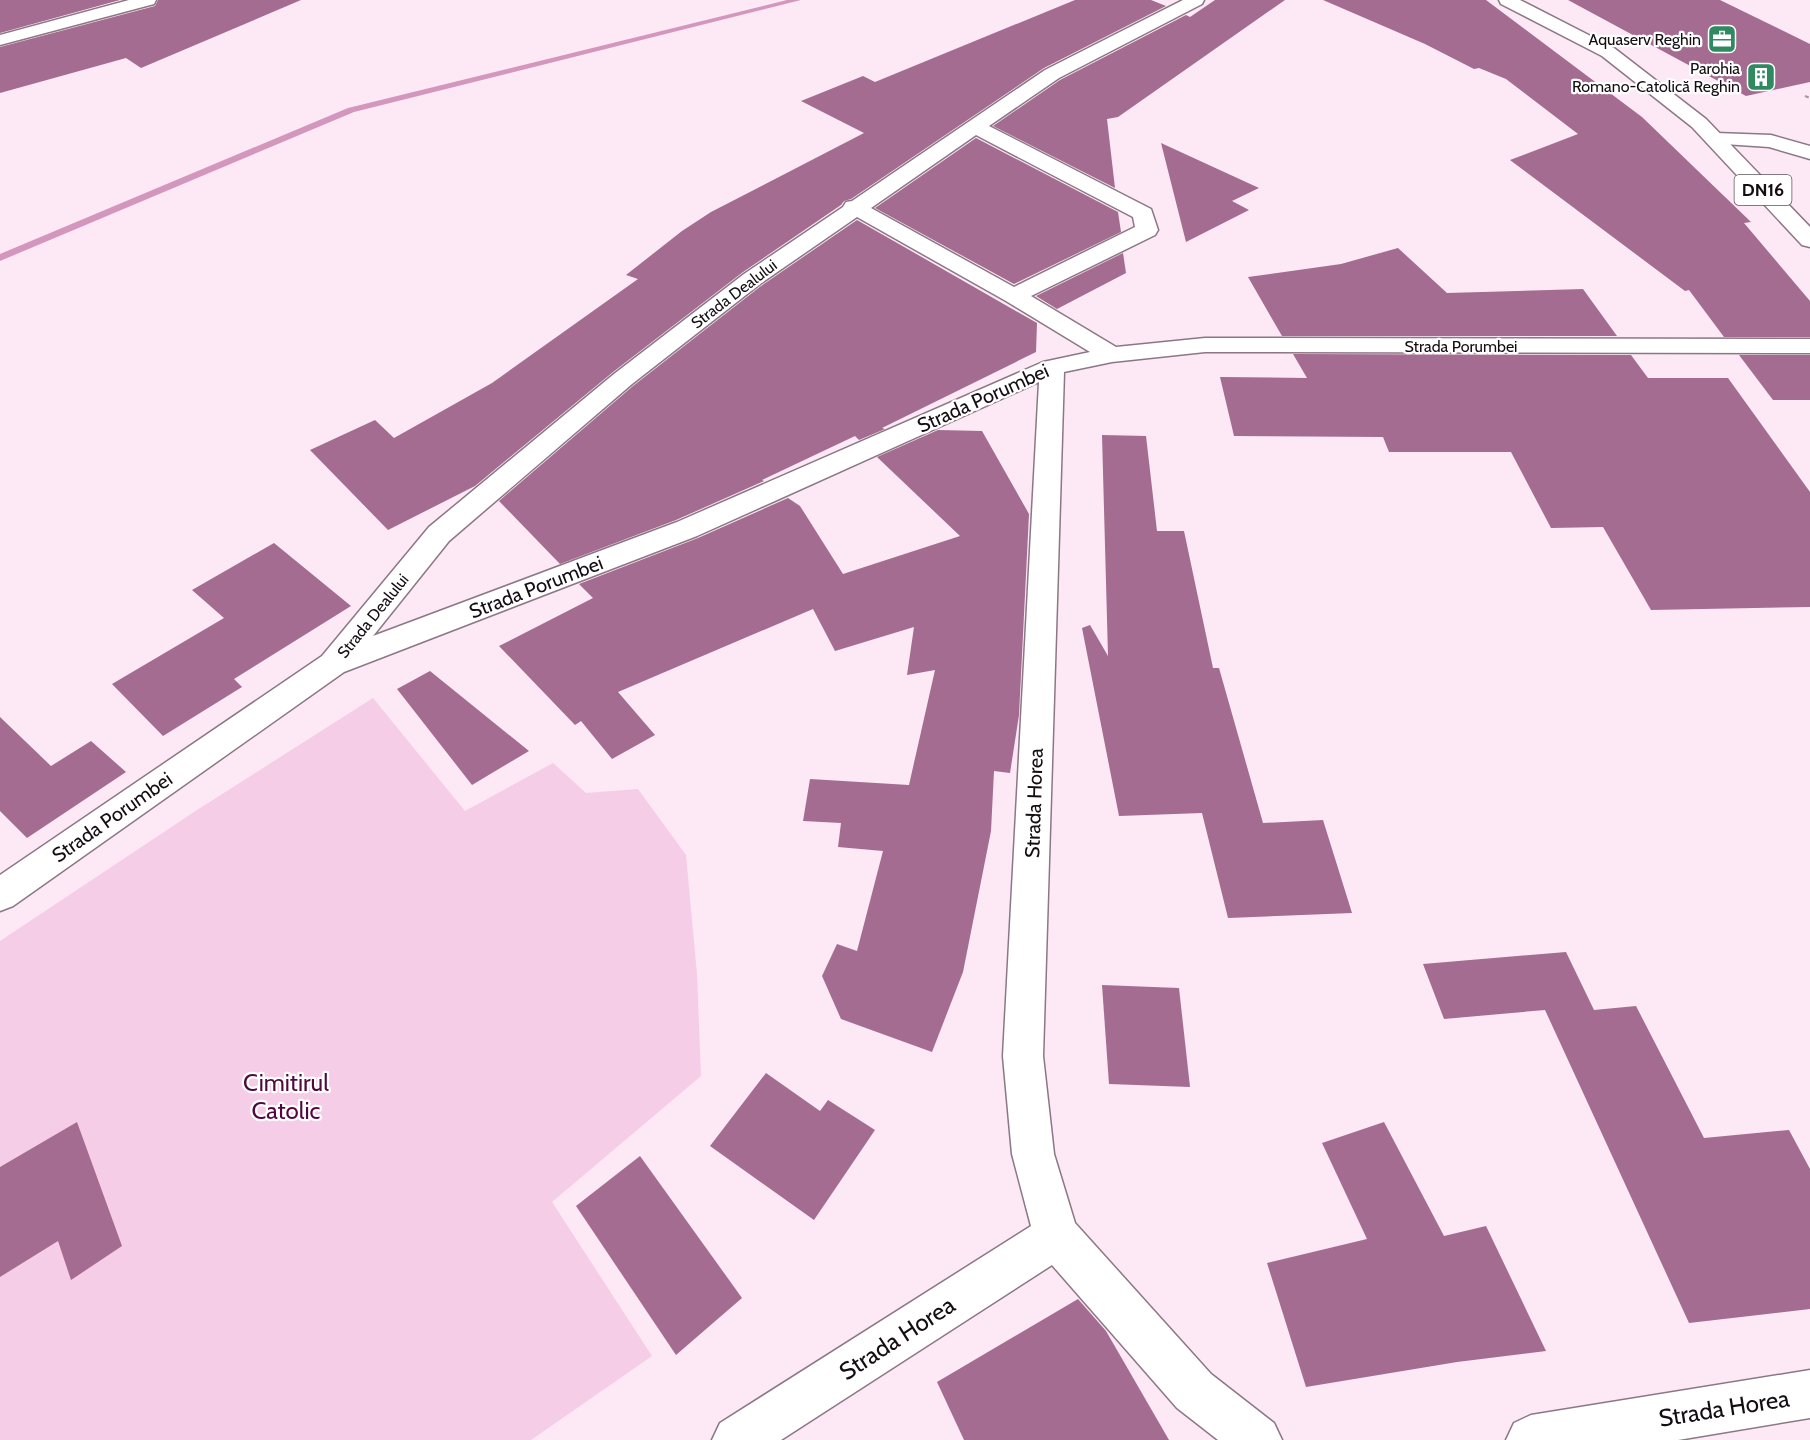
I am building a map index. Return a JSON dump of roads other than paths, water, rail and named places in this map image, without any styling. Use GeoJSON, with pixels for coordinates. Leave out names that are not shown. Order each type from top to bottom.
{"type":"FeatureCollection","features":[{"type":"Feature","properties":{"kind":"main road"},"geometry":{"type":"LineString","coordinates":[[0,40],[148,0]]}},
{"type":"Feature","properties":{"kind":"main road","name":"Strada Dealului"},"geometry":{"type":"LineString","coordinates":[[333,664],[439,534],[623,379],[752,279],[854,207],[1052,74],[1196,0]]}},
{"type":"Feature","properties":{"kind":"main road","name":"DN16"},"geometry":{"type":"LineString","coordinates":[[1506,0],[1608,52],[1716,139],[1810,240]]}},
{"type":"Feature","properties":{"kind":"main road"},"geometry":{"type":"LineString","coordinates":[[975,127],[1143,214],[1148,231],[1014,296]]}},
{"type":"Feature","properties":{"kind":"main road"},"geometry":{"type":"LineString","coordinates":[[1716,139],[1771,141],[1810,153]]}},
{"type":"Feature","properties":{"kind":"main road"},"geometry":{"type":"LineString","coordinates":[[854,207],[1014,296],[1112,354]]}},
{"type":"Feature","properties":{"kind":"main road","name":"Strada Porumbei"},"geometry":{"type":"LineString","coordinates":[[0,895],[333,664],[687,529],[1053,367],[1112,354],[1205,345],[1810,346]]}},
{"type":"Feature","properties":{"kind":"main road","name":"Strada Horea"},"geometry":{"type":"LineString","coordinates":[[1053,367],[1023,1056],[1033,1154],[1056,1236],[1194,1391],[1257,1440]]}},
{"type":"Feature","properties":{"kind":"main road","name":"Strada Horea"},"geometry":{"type":"LineString","coordinates":[[737,1440],[1056,1236]]}},
{"type":"Feature","properties":{"kind":"main road","name":"Strada Horea"},"geometry":{"type":"LineString","coordinates":[[1531,1440],[1810,1394]]}},
{"type":"Feature","properties":{"kind":"waterway"},"geometry":{"type":"LineString","coordinates":[[0,258],[351,110],[797,0]]}},
{"type":"Feature","properties":{"kind":"place","name":"Aquaserv Reghin"},"geometry":{"type":"Point","coordinates":[1722,39]}},
{"type":"Feature","properties":{"kind":"place","name":"Parohia Romano-Catolică Reghin"},"geometry":{"type":"Point","coordinates":[1761,77]}},
{"type":"Feature","properties":{"kind":"park label","name":"Cimitirul Catolic"},"geometry":{"type":"Point","coordinates":[286,1096]}}]}
